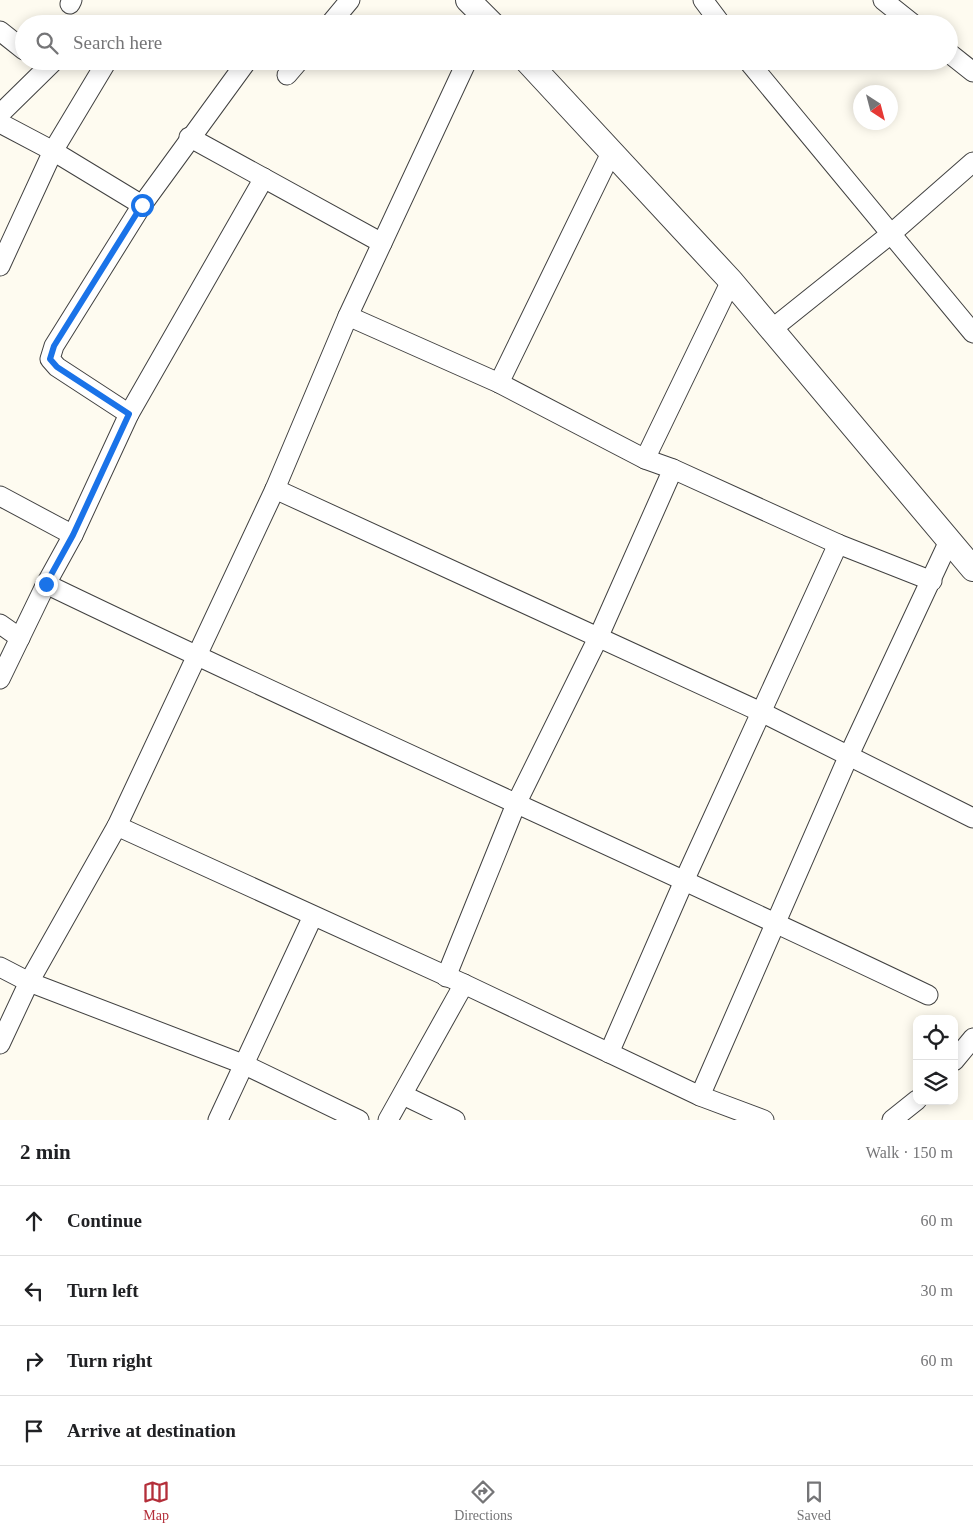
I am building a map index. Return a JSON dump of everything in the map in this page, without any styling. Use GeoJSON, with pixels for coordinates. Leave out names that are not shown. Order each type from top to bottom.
{"type":"FeatureCollection","features":[{"type":"Feature","properties":{"kind":"street"},"geometry":{"type":"LineString","coordinates":[[338,15],[350,0]]}},
{"type":"Feature","properties":{"kind":"street"},"geometry":{"type":"LineString","coordinates":[[468,0],[482,15]]}},
{"type":"Feature","properties":{"kind":"street"},"geometry":{"type":"LineString","coordinates":[[704,0],[715,15]]}},
{"type":"Feature","properties":{"kind":"street"},"geometry":{"type":"LineString","coordinates":[[883,0],[902,15]]}},
{"type":"Feature","properties":{"kind":"street"},"geometry":{"type":"LineString","coordinates":[[0,31],[15,43]]}},
{"type":"Feature","properties":{"kind":"street"},"geometry":{"type":"LineString","coordinates":[[958,60],[973,72]]}},
{"type":"Feature","properties":{"kind":"street"},"geometry":{"type":"LineString","coordinates":[[0,114],[40,70]]}},
{"type":"Feature","properties":{"kind":"street"},"geometry":{"type":"LineString","coordinates":[[0,266],[53,151],[102,70]]}},
{"type":"Feature","properties":{"kind":"street"},"geometry":{"type":"LineString","coordinates":[[129,414],[57,367],[50,359],[54,346],[142,205],[240,70]]}},
{"type":"Feature","properties":{"kind":"street"},"geometry":{"type":"LineString","coordinates":[[0,1044],[29,982],[117,826],[275,490],[348,316],[463,70]]}},
{"type":"Feature","properties":{"kind":"street"},"geometry":{"type":"LineString","coordinates":[[534,70],[731,281],[973,570]]}},
{"type":"Feature","properties":{"kind":"street"},"geometry":{"type":"LineString","coordinates":[[756,70],[973,333]]}},
{"type":"Feature","properties":{"kind":"street"},"geometry":{"type":"LineString","coordinates":[[0,124],[53,151],[142,205]]}},
{"type":"Feature","properties":{"kind":"street"},"geometry":{"type":"LineString","coordinates":[[190,137],[382,243]]}},
{"type":"Feature","properties":{"kind":"street"},"geometry":{"type":"LineString","coordinates":[[499,384],[610,153]]}},
{"type":"Feature","properties":{"kind":"street"},"geometry":{"type":"LineString","coordinates":[[772,329],[892,233],[973,162]]}},
{"type":"Feature","properties":{"kind":"street"},"geometry":{"type":"LineString","coordinates":[[0,679],[46,584],[73,535],[129,414],[264,178]]}},
{"type":"Feature","properties":{"kind":"street"},"geometry":{"type":"LineString","coordinates":[[645,459],[731,281]]}},
{"type":"Feature","properties":{"kind":"street"},"geometry":{"type":"LineString","coordinates":[[348,316],[499,384],[645,459],[674,470],[838,544],[932,581]]}},
{"type":"Feature","properties":{"kind":"street"},"geometry":{"type":"LineString","coordinates":[[446,977],[516,804],[598,638],[674,470]]}},
{"type":"Feature","properties":{"kind":"street"},"geometry":{"type":"LineString","coordinates":[[275,490],[761,712],[973,818]]}},
{"type":"Feature","properties":{"kind":"street"},"geometry":{"type":"LineString","coordinates":[[0,496],[73,535]]}},
{"type":"Feature","properties":{"kind":"street"},"geometry":{"type":"LineString","coordinates":[[700,1096],[849,755],[932,581],[949,541]]}},
{"type":"Feature","properties":{"kind":"street"},"geometry":{"type":"LineString","coordinates":[[609,1053],[684,881],[838,544]]}},
{"type":"Feature","properties":{"kind":"street"},"geometry":{"type":"LineString","coordinates":[[46,584],[196,656],[775,922],[928,995]]}},
{"type":"Feature","properties":{"kind":"street"},"geometry":{"type":"LineString","coordinates":[[0,624],[20,638]]}},
{"type":"Feature","properties":{"kind":"street"},"geometry":{"type":"LineString","coordinates":[[117,826],[464,984],[700,1096],[764,1120]]}},
{"type":"Feature","properties":{"kind":"street"},"geometry":{"type":"LineString","coordinates":[[218,1120],[313,916]]}},
{"type":"Feature","properties":{"kind":"street"},"geometry":{"type":"LineString","coordinates":[[0,967],[29,982],[244,1064],[358,1120]]}},
{"type":"Feature","properties":{"kind":"street"},"geometry":{"type":"LineString","coordinates":[[388,1120],[464,984]]}},
{"type":"Feature","properties":{"kind":"street"},"geometry":{"type":"LineString","coordinates":[[955,1060],[973,1038]]}},
{"type":"Feature","properties":{"kind":"street"},"geometry":{"type":"LineString","coordinates":[[403,1095],[455,1120]]}},
{"type":"Feature","properties":{"kind":"street"},"geometry":{"type":"LineString","coordinates":[[892,1120],[913,1103]]}},
{"type":"Feature","properties":{"kind":"route"},"geometry":{"type":"LineString","coordinates":[[46,584],[73,535],[129,414],[57,367],[50,359],[54,346],[142,205]]}}]}
